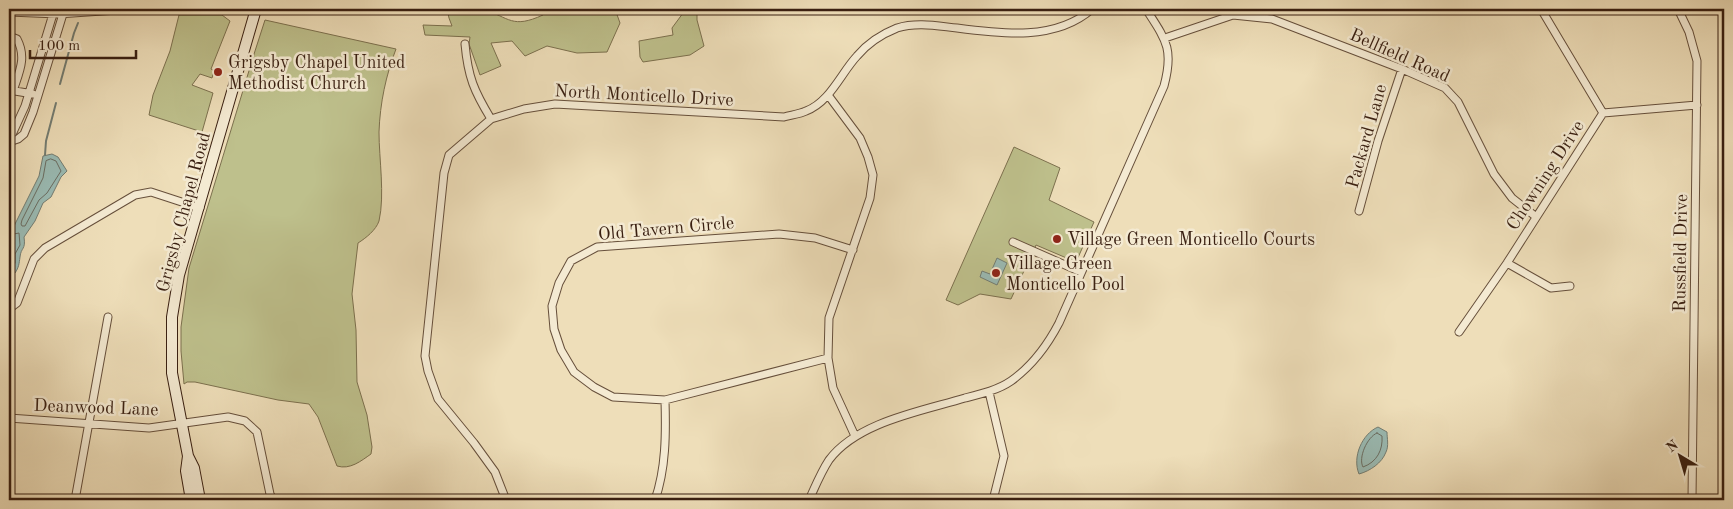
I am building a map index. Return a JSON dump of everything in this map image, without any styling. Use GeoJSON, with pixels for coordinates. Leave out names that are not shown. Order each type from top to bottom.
{"type":"FeatureCollection","features":[{"type":"Feature","properties":{"kind":"street"},"geometry":{"type":"LineString","coordinates":[[9,12],[63,14],[132,9]]}},
{"type":"Feature","properties":{"kind":"street","name":"Grigsby Chapel Road"},"geometry":{"type":"LineString","coordinates":[[200,500],[194,468],[188,456],[172,373],[172,317],[179,275],[200,208],[256,9]]}},
{"type":"Feature","properties":{"kind":"street","name":"North Monticello Drive"},"geometry":{"type":"LineString","coordinates":[[506,500],[495,472],[438,399],[428,372],[425,356],[444,173],[449,155],[491,119],[524,109],[556,104],[784,117],[808,111],[828,95],[857,56],[874,40],[898,28],[925,24],[979,31],[1025,34],[1056,28],[1082,17],[1092,9]]}},
{"type":"Feature","properties":{"kind":"street"},"geometry":{"type":"LineString","coordinates":[[809,500],[830,459],[855,436],[883,422],[989,392],[1010,382],[1029,366],[1047,345],[1059,323],[1164,86],[1169,65],[1165,38],[1146,9]]}},
{"type":"Feature","properties":{"kind":"street"},"geometry":{"type":"LineString","coordinates":[[1541,9],[1603,113]]}},
{"type":"Feature","properties":{"kind":"street","name":"Russfield Drive"},"geometry":{"type":"LineString","coordinates":[[1678,9],[1697,60],[1692,500]]}},
{"type":"Feature","properties":{"kind":"street"},"geometry":{"type":"LineString","coordinates":[[9,142],[29,94],[52,14]]}},
{"type":"Feature","properties":{"kind":"street"},"geometry":{"type":"LineString","coordinates":[[9,142],[18,139],[24,134],[63,14]]}},
{"type":"Feature","properties":{"kind":"street","name":"Bellfield Road"},"geometry":{"type":"LineString","coordinates":[[1165,38],[1233,15],[1272,19],[1402,69],[1445,88],[1458,102],[1494,174],[1512,198],[1535,216]]}},
{"type":"Feature","properties":{"kind":"street"},"geometry":{"type":"LineString","coordinates":[[9,36],[17,39],[22,49],[21,63],[11,90],[29,94],[38,93]]}},
{"type":"Feature","properties":{"kind":"street"},"geometry":{"type":"LineString","coordinates":[[465,44],[467,68],[477,96],[491,119]]}},
{"type":"Feature","properties":{"kind":"street"},"geometry":{"type":"LineString","coordinates":[[42,51],[51,54]]}},
{"type":"Feature","properties":{"kind":"street","name":"Packard Lane"},"geometry":{"type":"LineString","coordinates":[[1359,211],[1378,141],[1402,69]]}},
{"type":"Feature","properties":{"kind":"street"},"geometry":{"type":"LineString","coordinates":[[828,95],[860,138],[868,156],[873,175],[870,198],[829,318],[828,358],[833,388],[855,436]]}},
{"type":"Feature","properties":{"kind":"street","name":"Chowning Drive"},"geometry":{"type":"LineString","coordinates":[[1459,332],[1603,113],[1696,105]]}},
{"type":"Feature","properties":{"kind":"street"},"geometry":{"type":"LineString","coordinates":[[9,309],[17,303],[34,260],[45,248],[135,195],[151,192],[200,208]]}},
{"type":"Feature","properties":{"kind":"street","name":"Old Tavern Circle"},"geometry":{"type":"LineString","coordinates":[[828,358],[665,400],[613,397],[594,387],[574,372],[561,350],[554,329],[552,306],[559,283],[571,261],[597,247],[779,234],[815,238],[853,250]]}},
{"type":"Feature","properties":{"kind":"street"},"geometry":{"type":"LineString","coordinates":[[1013,242],[1081,272]]}},
{"type":"Feature","properties":{"kind":"street"},"geometry":{"type":"LineString","coordinates":[[1506,263],[1551,288],[1570,286]]}},
{"type":"Feature","properties":{"kind":"street"},"geometry":{"type":"LineString","coordinates":[[75,500],[108,317]]}},
{"type":"Feature","properties":{"kind":"street"},"geometry":{"type":"LineString","coordinates":[[989,392],[1004,456],[992,500]]}},
{"type":"Feature","properties":{"kind":"street"},"geometry":{"type":"LineString","coordinates":[[655,500],[659,489],[666,444],[665,400]]}},
{"type":"Feature","properties":{"kind":"street","name":"Deanwood Lane"},"geometry":{"type":"LineString","coordinates":[[9,418],[149,428],[228,417],[245,421],[257,432],[270,494],[273,500]]}},
{"type":"Feature","properties":{"kind":"street","name":"Grigsby Chapel Road"},"geometry":{"type":"LineString","coordinates":[[188,456],[186,470],[191,500]]}},
{"type":"Feature","properties":{"kind":"green space"},"geometry":{"type":"Polygon","coordinates":[[[480,8],[518,22],[543,15],[537,9],[615,9],[620,23],[607,52],[577,53],[547,46],[525,56],[512,41],[491,43],[501,66],[480,75],[469,44],[470,37],[425,35],[423,25],[452,26],[447,9],[480,8]]]}},
{"type":"Feature","properties":{"kind":"green space"},"geometry":{"type":"Polygon","coordinates":[[[686,9],[697,9],[697,20],[704,46],[690,55],[643,62],[640,57],[639,41],[673,35],[672,28],[686,9]]]}},
{"type":"Feature","properties":{"kind":"green space"},"geometry":{"type":"Polygon","coordinates":[[[179,15],[222,15],[230,21],[211,69],[214,71],[212,78],[200,74],[192,85],[213,93],[202,132],[149,115],[153,95],[170,51],[179,15]]]}},
{"type":"Feature","properties":{"kind":"green space"},"geometry":{"type":"Polygon","coordinates":[[[265,20],[396,49],[384,89],[381,110],[379,143],[382,189],[381,211],[378,224],[373,231],[358,243],[352,294],[356,330],[357,382],[367,415],[372,447],[371,454],[346,467],[337,466],[318,417],[309,404],[278,400],[195,382],[184,384],[181,327],[189,268],[265,20]]]}},
{"type":"Feature","properties":{"kind":"green space"},"geometry":{"type":"Polygon","coordinates":[[[1014,147],[1060,168],[1049,200],[1094,222],[1076,262],[1036,245],[1011,299],[980,294],[958,305],[946,300],[1014,147]]]}},
{"type":"Feature","properties":{"kind":"water"},"geometry":{"type":"Polygon","coordinates":[[[52,154],[58,157],[67,171],[61,177],[51,197],[43,203],[35,221],[24,237],[24,246],[15,273],[9,273],[9,232],[13,228],[39,176],[43,156],[52,154]]]}},
{"type":"Feature","properties":{"kind":"water","name":"Village Green Monticello Pool"},"geometry":{"type":"Polygon","coordinates":[[[997,258],[1007,263],[997,285],[980,277],[982,271],[990,274],[997,258]]]}},
{"type":"Feature","properties":{"kind":"water"},"geometry":{"type":"Polygon","coordinates":[[[1378,427],[1387,432],[1387,450],[1382,460],[1375,466],[1359,474],[1357,460],[1360,447],[1367,435],[1378,427]]]}},
{"type":"Feature","properties":{"kind":"waterway"},"geometry":{"type":"LineString","coordinates":[[60,84],[78,23]]}},
{"type":"Feature","properties":{"kind":"waterway"},"geometry":{"type":"LineString","coordinates":[[45,155],[46,141],[56,103]]}},
{"type":"Feature","properties":{"kind":"place","name":"Grigsby Chapel United Methodist Church"},"geometry":{"type":"Point","coordinates":[218,72]}},
{"type":"Feature","properties":{"kind":"place","name":"Village Green Monticello Courts"},"geometry":{"type":"Point","coordinates":[1057,239]}},
{"type":"Feature","properties":{"kind":"place","name":"Village Green Monticello Pool"},"geometry":{"type":"Point","coordinates":[996,273]}}]}
